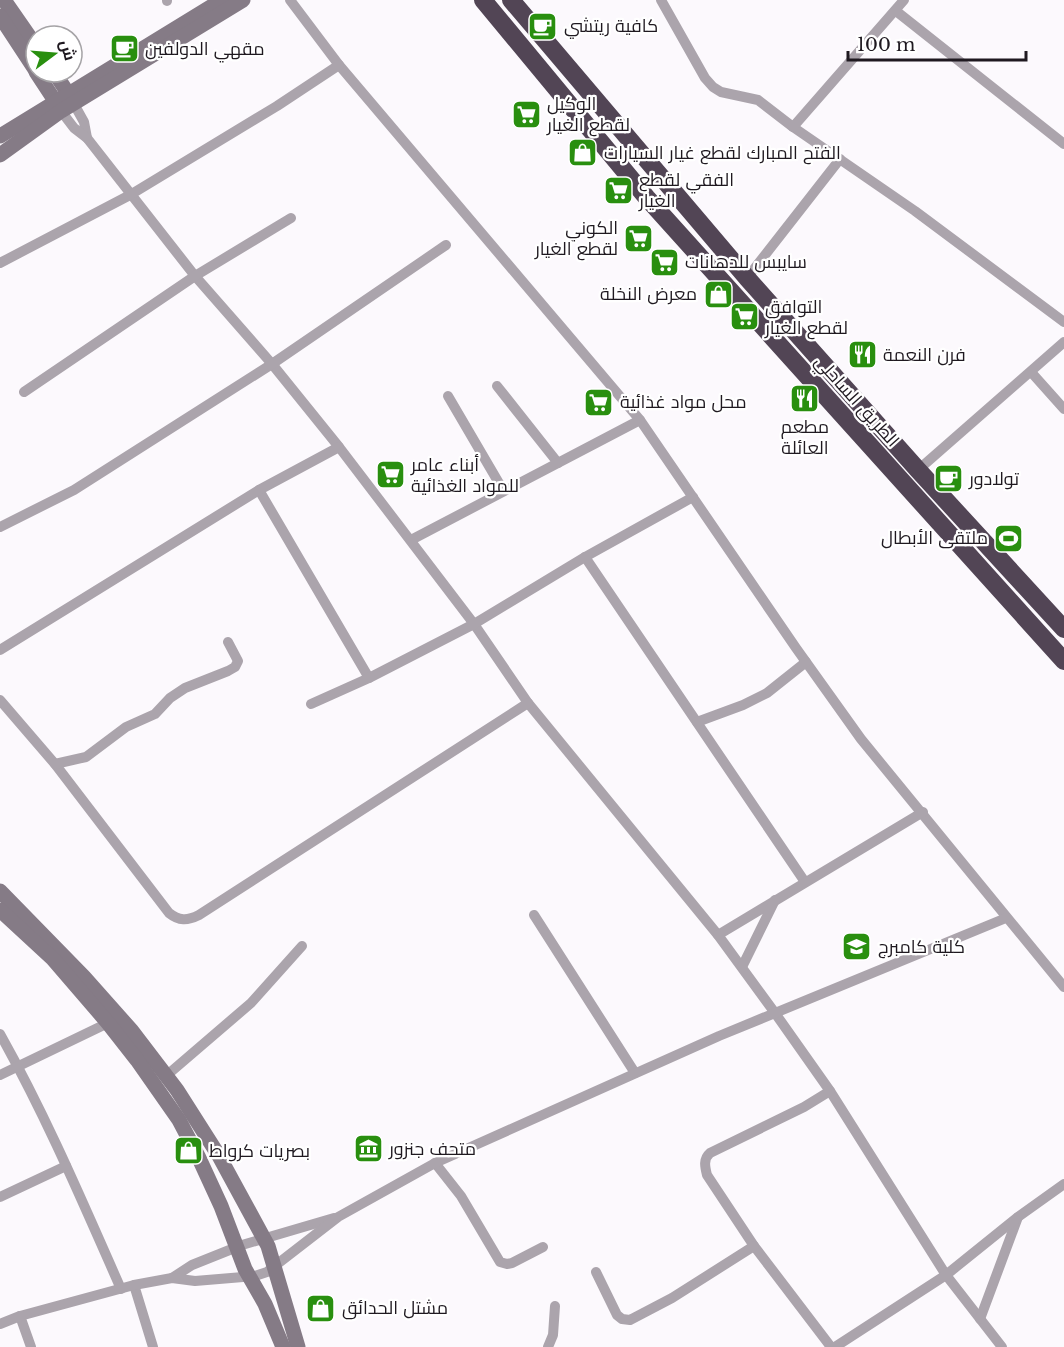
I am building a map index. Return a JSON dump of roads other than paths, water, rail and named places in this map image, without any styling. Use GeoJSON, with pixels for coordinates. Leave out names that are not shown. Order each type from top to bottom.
{"type":"FeatureCollection","features":[{"type":"Feature","properties":{"kind":"highway","name":"الطريق الساحلي"},"geometry":{"type":"LineString","coordinates":[[483,0],[647,198],[1064,661]]}},
{"type":"Feature","properties":{"kind":"highway","name":"الطريق الساحلي"},"geometry":{"type":"LineString","coordinates":[[510,0],[747,278],[1064,629]]}},
{"type":"Feature","properties":{"kind":"street"},"geometry":{"type":"LineString","coordinates":[[4,0],[24,29]]}},
{"type":"Feature","properties":{"kind":"street"},"geometry":{"type":"LineString","coordinates":[[0,155],[65,103],[222,0]]}},
{"type":"Feature","properties":{"kind":"street"},"geometry":{"type":"LineString","coordinates":[[0,136],[65,103],[243,0]]}},
{"type":"Feature","properties":{"kind":"street"},"geometry":{"type":"LineString","coordinates":[[290,0],[339,64],[640,420],[861,739],[1064,987]]}},
{"type":"Feature","properties":{"kind":"street"},"geometry":{"type":"LineString","coordinates":[[661,0],[705,78],[713,87],[722,92],[758,100],[915,211],[1064,322]]}},
{"type":"Feature","properties":{"kind":"street"},"geometry":{"type":"LineString","coordinates":[[794,127],[896,11],[903,0]]}},
{"type":"Feature","properties":{"kind":"street"},"geometry":{"type":"LineString","coordinates":[[896,11],[1064,144]]}},
{"type":"Feature","properties":{"kind":"street"},"geometry":{"type":"LineString","coordinates":[[0,16],[24,53]]}},
{"type":"Feature","properties":{"kind":"street"},"geometry":{"type":"LineString","coordinates":[[0,263],[130,195],[277,106],[339,64]]}},
{"type":"Feature","properties":{"kind":"street"},"geometry":{"type":"LineString","coordinates":[[47,84],[65,103]]}},
{"type":"Feature","properties":{"kind":"street"},"geometry":{"type":"LineString","coordinates":[[58,84],[74,128],[87,138],[195,276],[272,364],[339,447],[474,624],[528,703],[742,967],[830,1091],[946,1275],[1002,1347]]}},
{"type":"Feature","properties":{"kind":"street"},"geometry":{"type":"LineString","coordinates":[[747,278],[840,159]]}},
{"type":"Feature","properties":{"kind":"street"},"geometry":{"type":"LineString","coordinates":[[24,392],[195,276],[291,218]]}},
{"type":"Feature","properties":{"kind":"street"},"geometry":{"type":"LineString","coordinates":[[0,528],[74,490],[272,364],[446,245]]}},
{"type":"Feature","properties":{"kind":"street"},"geometry":{"type":"LineString","coordinates":[[918,470],[1064,342]]}},
{"type":"Feature","properties":{"kind":"street"},"geometry":{"type":"LineString","coordinates":[[1031,372],[1064,409]]}},
{"type":"Feature","properties":{"kind":"street"},"geometry":{"type":"LineString","coordinates":[[497,386],[558,463]]}},
{"type":"Feature","properties":{"kind":"street"},"geometry":{"type":"LineString","coordinates":[[448,396],[503,490]]}},
{"type":"Feature","properties":{"kind":"street"},"geometry":{"type":"LineString","coordinates":[[411,540],[640,420]]}},
{"type":"Feature","properties":{"kind":"street"},"geometry":{"type":"LineString","coordinates":[[0,650],[259,490],[339,447]]}},
{"type":"Feature","properties":{"kind":"street"},"geometry":{"type":"LineString","coordinates":[[259,490],[369,678]]}},
{"type":"Feature","properties":{"kind":"street"},"geometry":{"type":"LineString","coordinates":[[311,704],[369,678],[474,624],[585,557],[693,497]]}},
{"type":"Feature","properties":{"kind":"street"},"geometry":{"type":"LineString","coordinates":[[585,557],[805,882]]}},
{"type":"Feature","properties":{"kind":"street"},"geometry":{"type":"LineString","coordinates":[[55,764],[86,757],[126,727],[155,714],[185,688],[235,667],[238,661],[228,642]]}},
{"type":"Feature","properties":{"kind":"street"},"geometry":{"type":"LineString","coordinates":[[697,722],[743,705],[767,693],[806,662]]}},
{"type":"Feature","properties":{"kind":"street"},"geometry":{"type":"LineString","coordinates":[[0,700],[55,764],[169,913],[177,919],[186,920],[199,915],[528,703]]}},
{"type":"Feature","properties":{"kind":"street"},"geometry":{"type":"LineString","coordinates":[[718,935],[923,812]]}},
{"type":"Feature","properties":{"kind":"street"},"geometry":{"type":"LineString","coordinates":[[0,891],[84,977],[132,1031],[166,1076],[219,1156],[264,1239],[275,1267],[298,1347]]}},
{"type":"Feature","properties":{"kind":"street"},"geometry":{"type":"LineString","coordinates":[[742,967],[775,900]]}},
{"type":"Feature","properties":{"kind":"street"},"geometry":{"type":"LineString","coordinates":[[0,910],[53,959],[108,1023],[179,1120],[203,1166],[248,1276],[265,1304],[283,1347]]}},
{"type":"Feature","properties":{"kind":"street"},"geometry":{"type":"LineString","coordinates":[[534,915],[635,1073]]}},
{"type":"Feature","properties":{"kind":"street"},"geometry":{"type":"LineString","coordinates":[[0,1324],[20,1316],[134,1285],[172,1278],[195,1281],[261,1274],[275,1267],[338,1217],[435,1163],[635,1073],[1006,918]]}},
{"type":"Feature","properties":{"kind":"street"},"geometry":{"type":"LineString","coordinates":[[166,1076],[251,1003],[302,946]]}},
{"type":"Feature","properties":{"kind":"street"},"geometry":{"type":"LineString","coordinates":[[0,1075],[108,1023]]}},
{"type":"Feature","properties":{"kind":"street"},"geometry":{"type":"LineString","coordinates":[[0,1034],[19,1067],[66,1166],[121,1289]]}},
{"type":"Feature","properties":{"kind":"street"},"geometry":{"type":"LineString","coordinates":[[830,1091],[804,1107],[710,1152],[706,1156],[705,1163],[707,1175],[754,1246],[833,1347],[946,1275],[1018,1217],[1064,1185]]}},
{"type":"Feature","properties":{"kind":"street"},"geometry":{"type":"LineString","coordinates":[[435,1163],[461,1196],[500,1262],[512,1263],[543,1247]]}},
{"type":"Feature","properties":{"kind":"street"},"geometry":{"type":"LineString","coordinates":[[0,1197],[66,1166]]}},
{"type":"Feature","properties":{"kind":"street"},"geometry":{"type":"LineString","coordinates":[[172,1278],[192,1265],[237,1247],[338,1217]]}},
{"type":"Feature","properties":{"kind":"street"},"geometry":{"type":"LineString","coordinates":[[980,1318],[1018,1217]]}},
{"type":"Feature","properties":{"kind":"street"},"geometry":{"type":"LineString","coordinates":[[596,1272],[617,1315],[622,1319],[630,1320],[672,1298],[754,1246]]}},
{"type":"Feature","properties":{"kind":"street"},"geometry":{"type":"LineString","coordinates":[[134,1285],[153,1347]]}},
{"type":"Feature","properties":{"kind":"street"},"geometry":{"type":"LineString","coordinates":[[548,1347],[553,1335],[555,1306]]}},
{"type":"Feature","properties":{"kind":"street"},"geometry":{"type":"LineString","coordinates":[[20,1316],[32,1347]]}},
{"type":"Feature","properties":{"kind":"place","name":"كافية ريتشي"},"geometry":{"type":"Point","coordinates":[543,26]}},
{"type":"Feature","properties":{"kind":"place","name":"مقهي الدولفين"},"geometry":{"type":"Point","coordinates":[124,49]}},
{"type":"Feature","properties":{"kind":"place","name":"الوكيل لقطع الغيار"},"geometry":{"type":"Point","coordinates":[526,114]}},
{"type":"Feature","properties":{"kind":"place","name":"الفتح المبارك لقطع غيار السيارات"},"geometry":{"type":"Point","coordinates":[583,153]}},
{"type":"Feature","properties":{"kind":"place","name":"الفقي لقطع الغيار"},"geometry":{"type":"Point","coordinates":[618,190]}},
{"type":"Feature","properties":{"kind":"place","name":"الكوني لقطع الغيار"},"geometry":{"type":"Point","coordinates":[639,238]}},
{"type":"Feature","properties":{"kind":"place","name":"سايبس للدهانات"},"geometry":{"type":"Point","coordinates":[664,262]}},
{"type":"Feature","properties":{"kind":"place","name":"معرض النخلة"},"geometry":{"type":"Point","coordinates":[718,294]}},
{"type":"Feature","properties":{"kind":"place","name":"التوافق لقطع الغيار"},"geometry":{"type":"Point","coordinates":[744,317]}},
{"type":"Feature","properties":{"kind":"place","name":"فرن النعمة"},"geometry":{"type":"Point","coordinates":[862,355]}},
{"type":"Feature","properties":{"kind":"place","name":"مطعم العائلة"},"geometry":{"type":"Point","coordinates":[805,398]}},
{"type":"Feature","properties":{"kind":"place","name":"محل مواد غذائية"},"geometry":{"type":"Point","coordinates":[599,402]}},
{"type":"Feature","properties":{"kind":"place","name":"أبناء عامر للمواد الغذائية"},"geometry":{"type":"Point","coordinates":[390,475]}},
{"type":"Feature","properties":{"kind":"place","name":"تولادور"},"geometry":{"type":"Point","coordinates":[948,479]}},
{"type":"Feature","properties":{"kind":"place","name":"ملتقى الأبطال"},"geometry":{"type":"Point","coordinates":[1009,538]}},
{"type":"Feature","properties":{"kind":"place","name":"كلية كامبرج"},"geometry":{"type":"Point","coordinates":[857,947]}},
{"type":"Feature","properties":{"kind":"place","name":"متحف جنزور"},"geometry":{"type":"Point","coordinates":[368,1149]}},
{"type":"Feature","properties":{"kind":"place","name":"بصريات كرواط"},"geometry":{"type":"Point","coordinates":[188,1151]}},
{"type":"Feature","properties":{"kind":"place","name":"مشتل الحدائق"},"geometry":{"type":"Point","coordinates":[321,1308]}}]}
